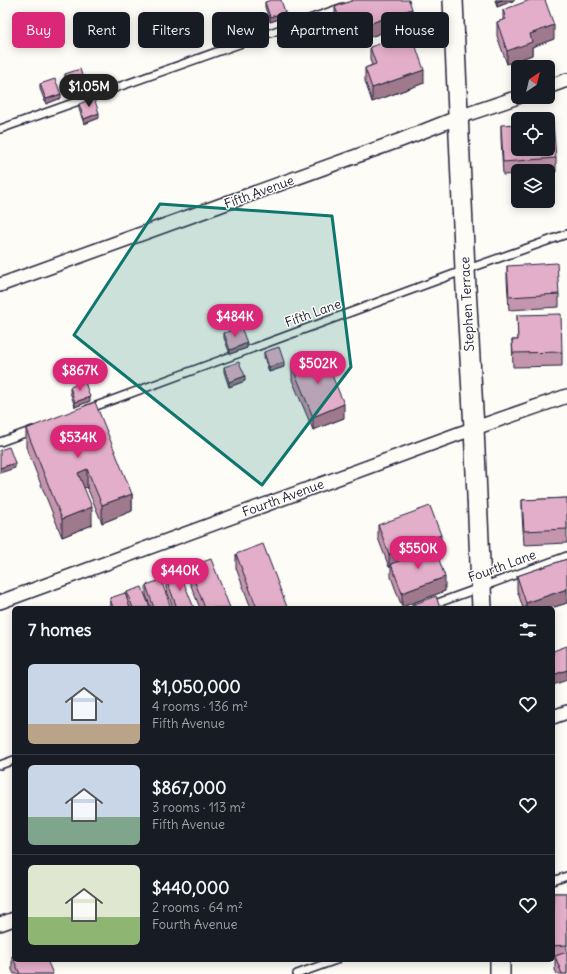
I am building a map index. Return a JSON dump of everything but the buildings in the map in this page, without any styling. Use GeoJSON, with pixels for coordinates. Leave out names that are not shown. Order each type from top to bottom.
{"type":"FeatureCollection","features":[{"type":"Feature","properties":{"kind":"main road","name":"Stephen Terrace"},"geometry":{"type":"LineString","coordinates":[[453,0],[482,606]]}},
{"type":"Feature","properties":{"kind":"main road"},"geometry":{"type":"LineString","coordinates":[[500,962],[500,974]]}},
{"type":"Feature","properties":{"kind":"street"},"geometry":{"type":"LineString","coordinates":[[555,84],[567,80]]}},
{"type":"Feature","properties":{"kind":"street","name":"Fifth Avenue"},"geometry":{"type":"LineString","coordinates":[[0,286],[511,99]]}},
{"type":"Feature","properties":{"kind":"street","name":"Fourth Avenue"},"geometry":{"type":"LineString","coordinates":[[0,602],[474,428],[567,396]]}},
{"type":"Feature","properties":{"kind":"street"},"geometry":{"type":"LineString","coordinates":[[555,716],[567,712]]}},
{"type":"Feature","properties":{"kind":"street"},"geometry":{"type":"LineString","coordinates":[[0,924],[12,920]]}},
{"type":"Feature","properties":{"kind":"lane"},"geometry":{"type":"LineString","coordinates":[[0,130],[348,5]]}},
{"type":"Feature","properties":{"kind":"lane","name":"Fifth Lane"},"geometry":{"type":"LineString","coordinates":[[82,412],[465,270],[567,234]]}},
{"type":"Feature","properties":{"kind":"lane"},"geometry":{"type":"LineString","coordinates":[[0,442],[37,428]]}},
{"type":"Feature","properties":{"kind":"lane","name":"Fourth Lane"},"geometry":{"type":"LineString","coordinates":[[429,606],[567,556]]}},
{"type":"Feature","properties":{"kind":"lane"},"geometry":{"type":"LineString","coordinates":[[0,765],[12,761]]}},
{"type":"Feature","properties":{"kind":"lane"},"geometry":{"type":"LineString","coordinates":[[555,880],[567,876]]}},
{"type":"Feature","properties":{"kind":"lane"},"geometry":{"type":"LineString","coordinates":[[298,974],[331,962]]}},
{"type":"Feature","properties":{"kind":"highlighted area"},"geometry":{"type":"Polygon","coordinates":[[[160,204],[332,216],[351,367],[262,485],[74,335],[160,204]]]}}]}
